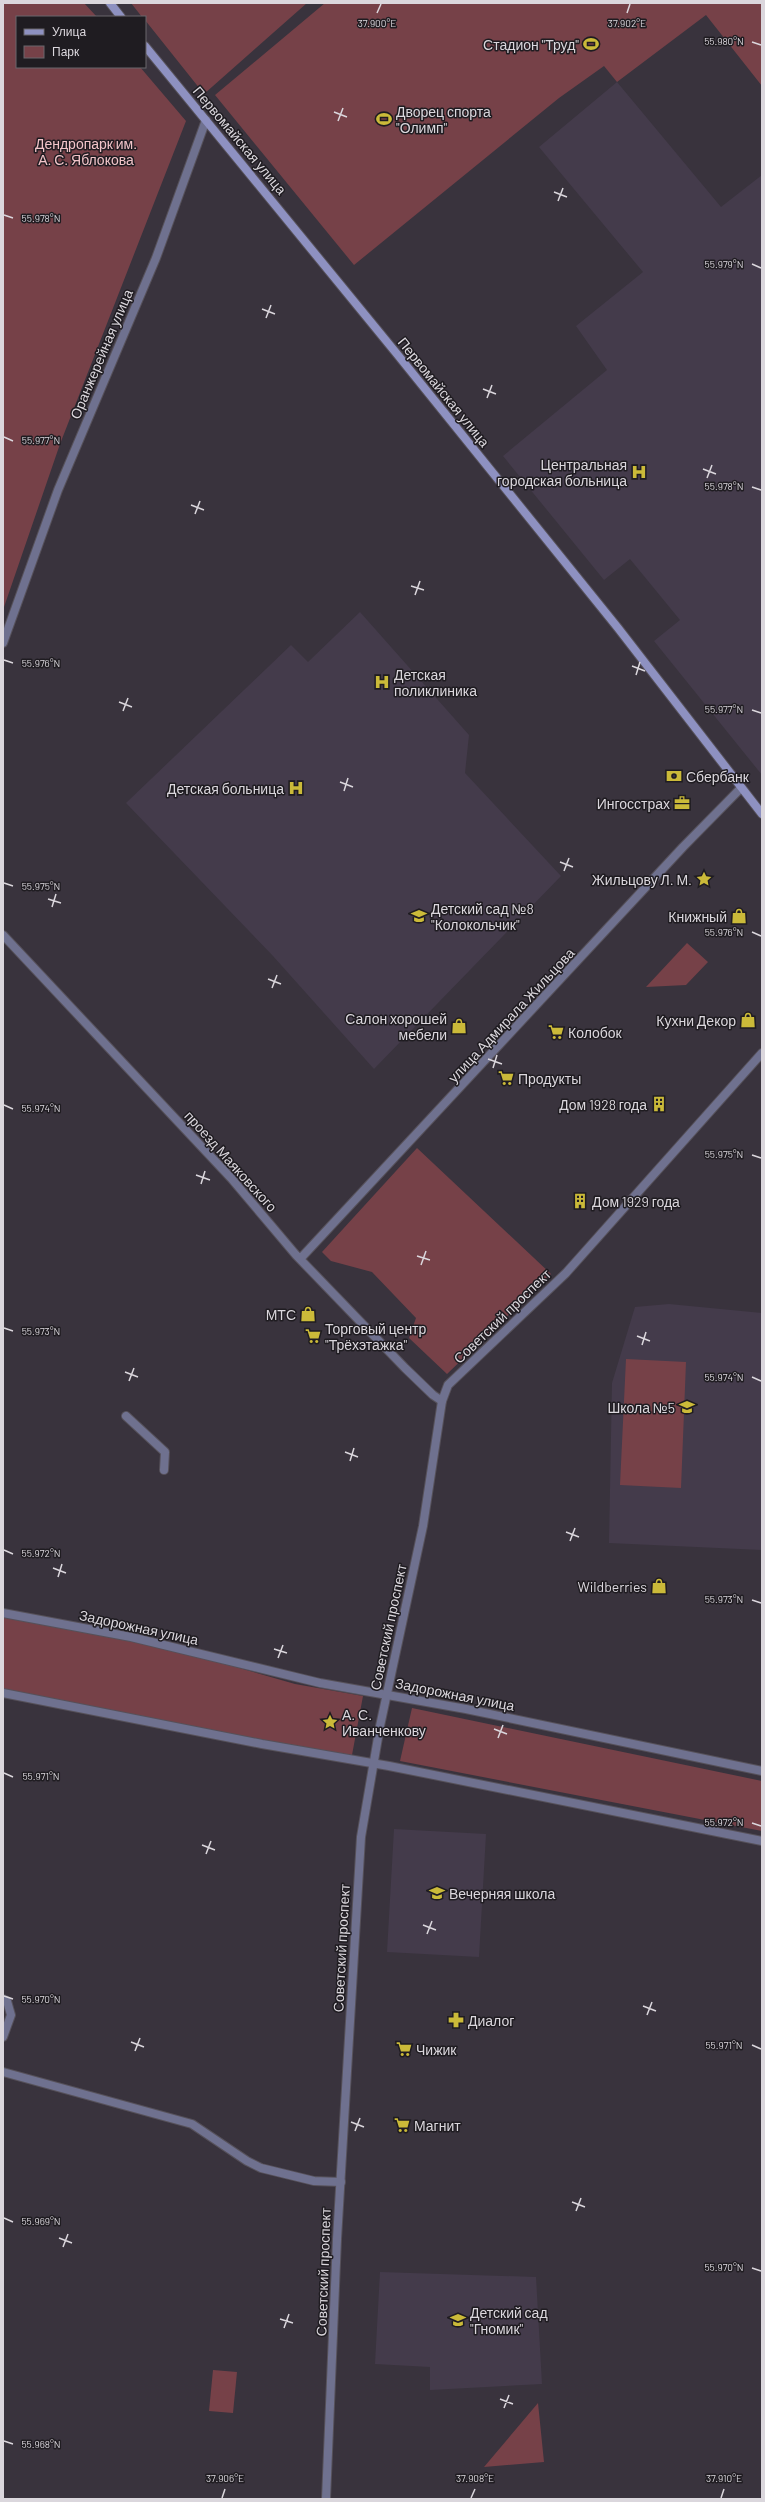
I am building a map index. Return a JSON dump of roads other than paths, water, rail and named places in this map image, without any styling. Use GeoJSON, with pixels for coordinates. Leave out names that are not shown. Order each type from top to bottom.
{"type":"FeatureCollection","features":[{"type":"Feature","properties":{"kind":"main road"},"geometry":{"type":"LineString","coordinates":[[110,3],[120,16]]}},
{"type":"Feature","properties":{"kind":"main road","name":"Первомайская улица"},"geometry":{"type":"LineString","coordinates":[[146,47],[302,235],[618,628],[762,814]]}},
{"type":"Feature","properties":{"kind":"street","name":"Оранжерейная улица"},"geometry":{"type":"LineString","coordinates":[[3,644],[58,490],[156,258],[206,120]]}},
{"type":"Feature","properties":{"kind":"street","name":"улица Адмирала Жильцова"},"geometry":{"type":"LineString","coordinates":[[300,1259],[683,848],[741,788]]}},
{"type":"Feature","properties":{"kind":"street","name":"проезд Маяковского"},"geometry":{"type":"LineString","coordinates":[[3,935],[231,1178],[300,1259],[405,1368],[433,1395],[442,1401]]}},
{"type":"Feature","properties":{"kind":"street","name":"Советский проспект"},"geometry":{"type":"LineString","coordinates":[[326,2499],[359,1852],[387,1694],[423,1526],[442,1401],[448,1385],[566,1273],[762,1053]]}},
{"type":"Feature","properties":{"kind":"street"},"geometry":{"type":"LineString","coordinates":[[126,1416],[165,1452],[164,1470]]}},
{"type":"Feature","properties":{"kind":"street","name":"Задорожная улица"},"geometry":{"type":"LineString","coordinates":[[3,1614],[131,1637],[320,1683],[387,1694],[762,1771]]}},
{"type":"Feature","properties":{"kind":"street"},"geometry":{"type":"LineString","coordinates":[[3,1692],[762,1841]]}},
{"type":"Feature","properties":{"kind":"street"},"geometry":{"type":"LineString","coordinates":[[3,2000],[7,2001],[11,2015],[3,2037]]}},
{"type":"Feature","properties":{"kind":"street"},"geometry":{"type":"LineString","coordinates":[[3,2072],[192,2124],[247,2161],[261,2168],[314,2181],[341,2182]]}},
{"type":"Feature","properties":{"kind":"place","name":"Стадион \"Труд\""},"geometry":{"type":"Point","coordinates":[591,44]}},
{"type":"Feature","properties":{"kind":"place","name":"Дворец спорта \"Олимп\""},"geometry":{"type":"Point","coordinates":[384,119]}},
{"type":"Feature","properties":{"kind":"place","name":"Центральная городская больница"},"geometry":{"type":"Point","coordinates":[639,472]}},
{"type":"Feature","properties":{"kind":"place","name":"Детская поликлиника"},"geometry":{"type":"Point","coordinates":[382,682]}},
{"type":"Feature","properties":{"kind":"place","name":"Сбербанк"},"geometry":{"type":"Point","coordinates":[674,776]}},
{"type":"Feature","properties":{"kind":"place","name":"Детская больница"},"geometry":{"type":"Point","coordinates":[296,788]}},
{"type":"Feature","properties":{"kind":"place","name":"Ингосстрах"},"geometry":{"type":"Point","coordinates":[682,803]}},
{"type":"Feature","properties":{"kind":"place","name":"Жильцову Л. М."},"geometry":{"type":"Point","coordinates":[704,879]}},
{"type":"Feature","properties":{"kind":"place","name":"Детский сад №8 \"Колокольчик\""},"geometry":{"type":"Point","coordinates":[419,916]}},
{"type":"Feature","properties":{"kind":"place","name":"Книжный"},"geometry":{"type":"Point","coordinates":[739,916]}},
{"type":"Feature","properties":{"kind":"place","name":"Кухни Декор"},"geometry":{"type":"Point","coordinates":[748,1020]}},
{"type":"Feature","properties":{"kind":"place","name":"Салон хорошей мебели"},"geometry":{"type":"Point","coordinates":[459,1026]}},
{"type":"Feature","properties":{"kind":"place","name":"Колобок"},"geometry":{"type":"Point","coordinates":[556,1032]}},
{"type":"Feature","properties":{"kind":"place","name":"Продукты"},"geometry":{"type":"Point","coordinates":[506,1078]}},
{"type":"Feature","properties":{"kind":"place","name":"Дом 1928 года"},"geometry":{"type":"Point","coordinates":[659,1104]}},
{"type":"Feature","properties":{"kind":"place","name":"Дом 1929 года"},"geometry":{"type":"Point","coordinates":[580,1201]}},
{"type":"Feature","properties":{"kind":"place","name":"МТС"},"geometry":{"type":"Point","coordinates":[308,1314]}},
{"type":"Feature","properties":{"kind":"place","name":"Торговый центр \"Трёхэтажка\""},"geometry":{"type":"Point","coordinates":[313,1336]}},
{"type":"Feature","properties":{"kind":"place","name":"Школа №5"},"geometry":{"type":"Point","coordinates":[687,1407]}},
{"type":"Feature","properties":{"kind":"place","name":"Wildberries"},"geometry":{"type":"Point","coordinates":[659,1586]}},
{"type":"Feature","properties":{"kind":"place","name":"А. С. Иванченкову"},"geometry":{"type":"Point","coordinates":[330,1722]}},
{"type":"Feature","properties":{"kind":"place","name":"Вечерняя школа"},"geometry":{"type":"Point","coordinates":[437,1893]}},
{"type":"Feature","properties":{"kind":"place","name":"Диалог"},"geometry":{"type":"Point","coordinates":[456,2020]}},
{"type":"Feature","properties":{"kind":"place","name":"Чижик"},"geometry":{"type":"Point","coordinates":[404,2049]}},
{"type":"Feature","properties":{"kind":"place","name":"Магнит"},"geometry":{"type":"Point","coordinates":[402,2125]}},
{"type":"Feature","properties":{"kind":"place","name":"Детский сад \"Гномик\""},"geometry":{"type":"Point","coordinates":[458,2320]}},
{"type":"Feature","properties":{"kind":"park label","name":"Дендропарк им. А. С. Яблокова"},"geometry":{"type":"Point","coordinates":[86,152]}}]}
